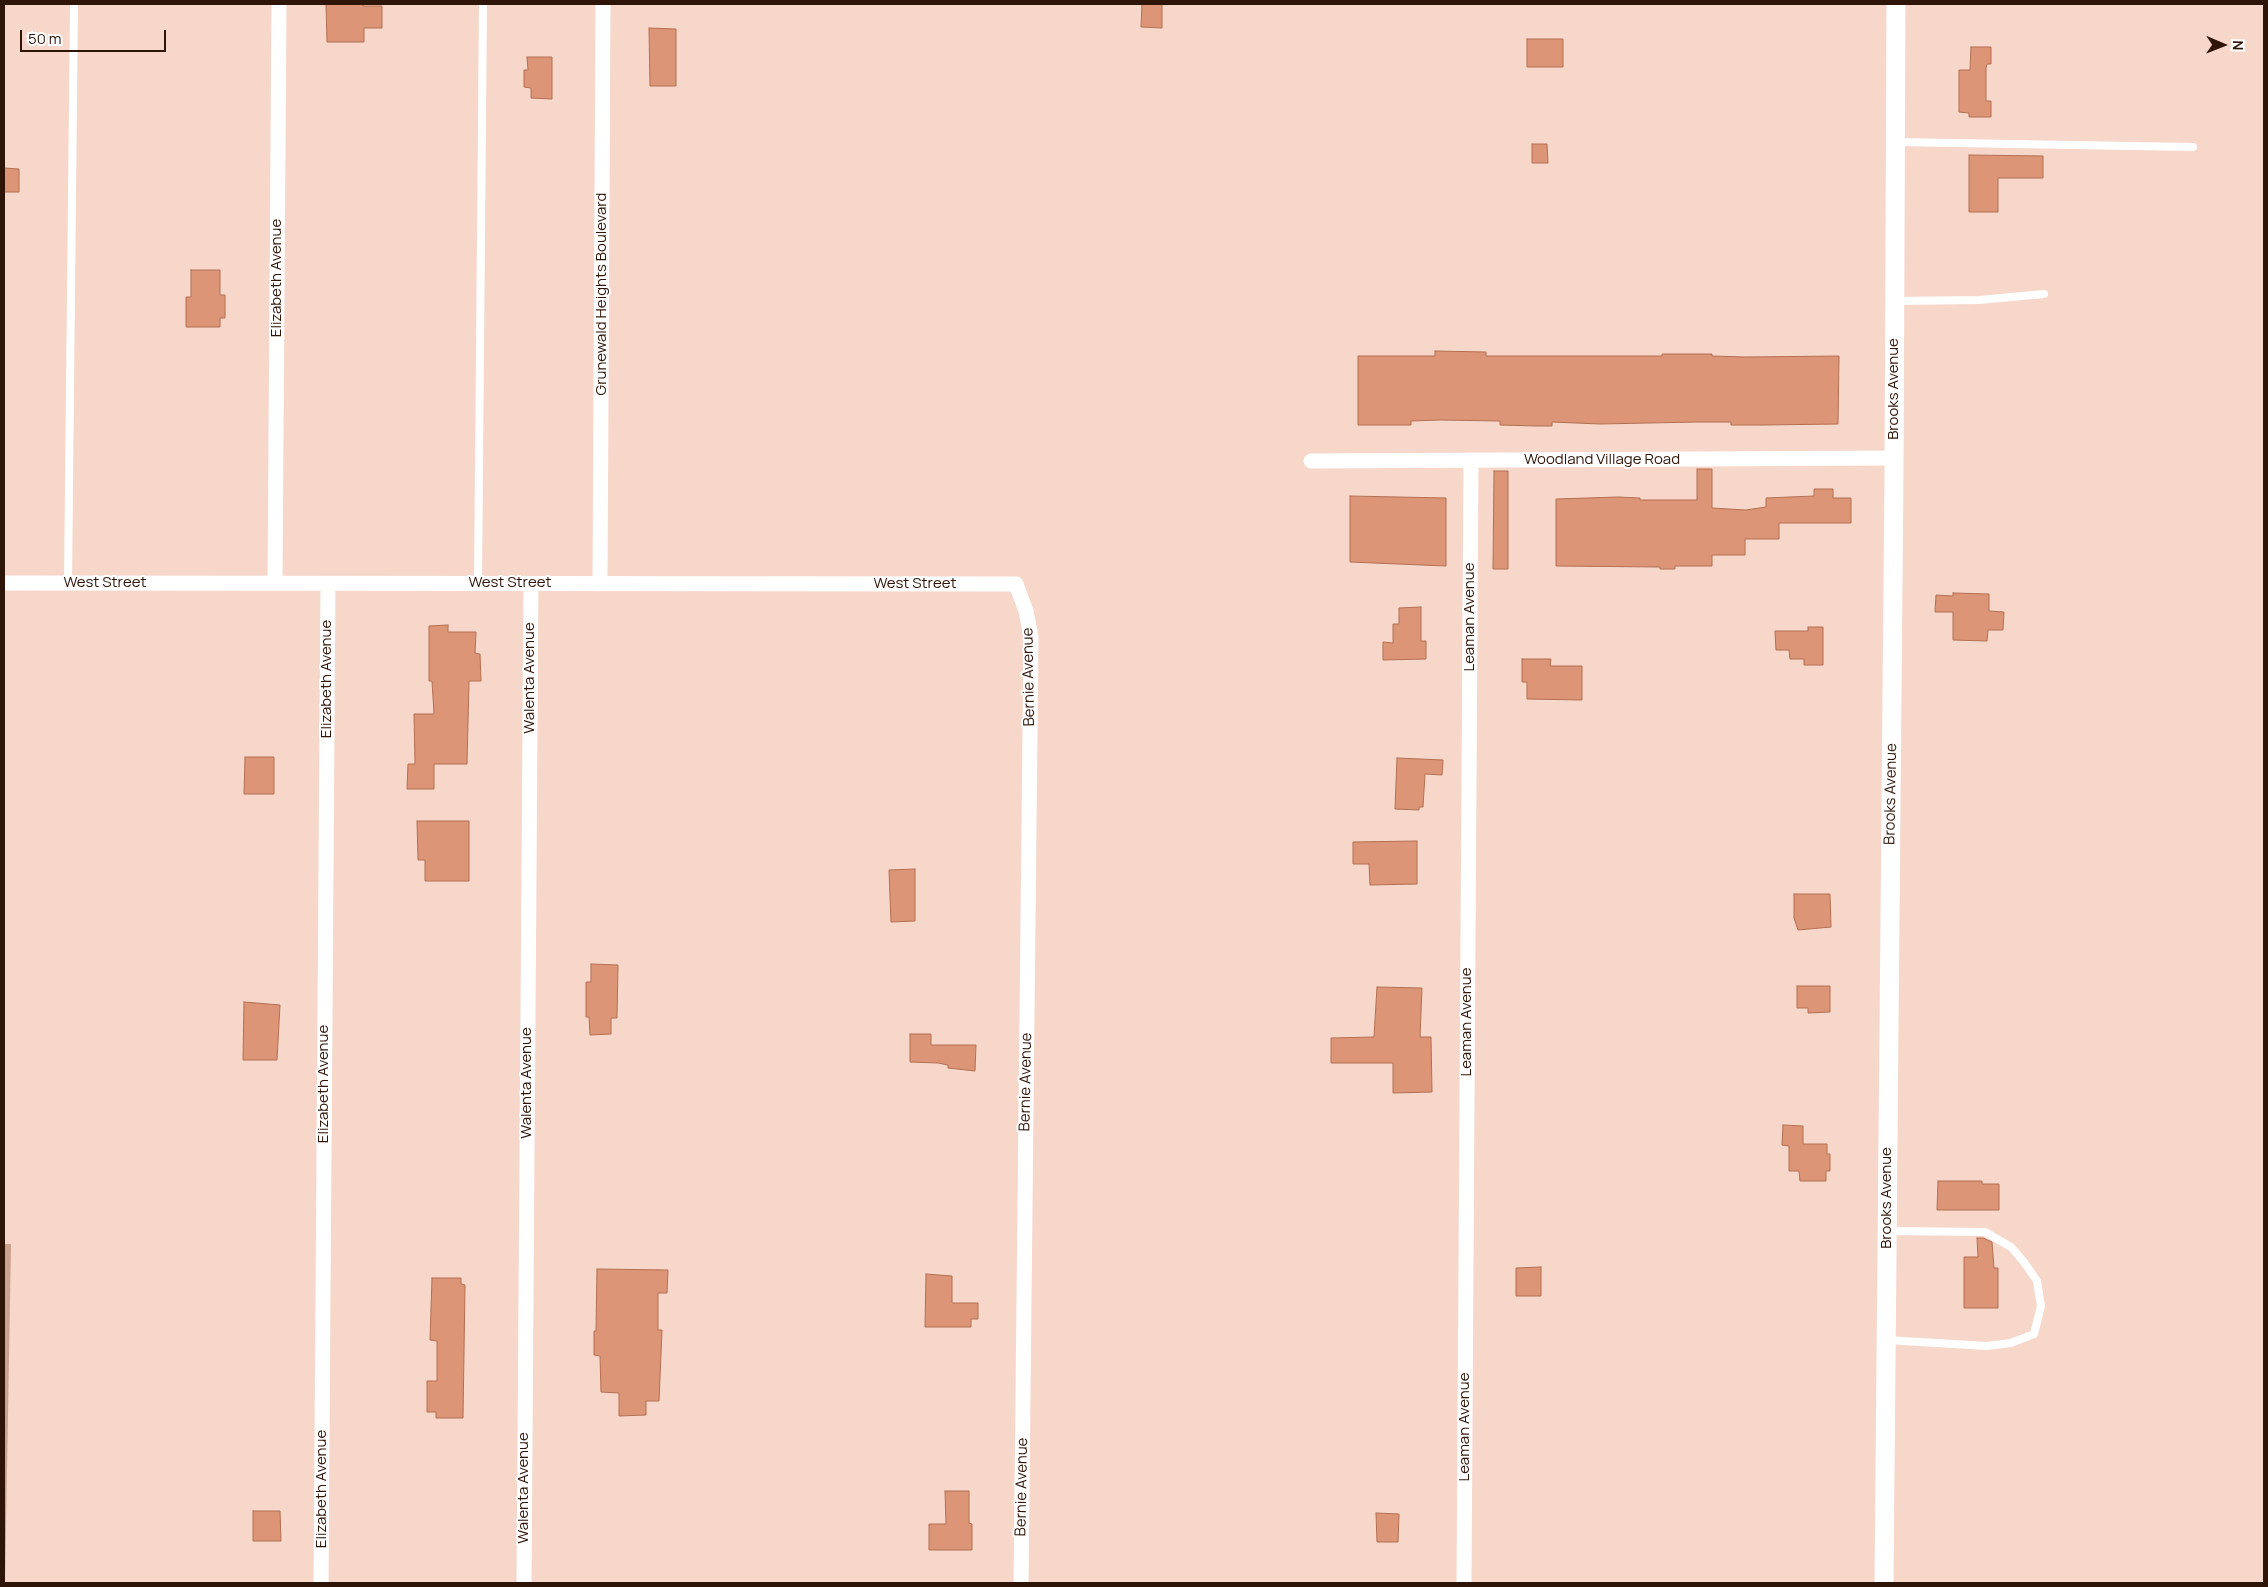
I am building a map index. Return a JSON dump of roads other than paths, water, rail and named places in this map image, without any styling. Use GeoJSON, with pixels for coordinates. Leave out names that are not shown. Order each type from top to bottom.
{"type":"FeatureCollection","features":[{"type":"Feature","properties":{"kind":"street","name":"Elizabeth Avenue"},"geometry":{"type":"LineString","coordinates":[[275,582],[280,4]]}},
{"type":"Feature","properties":{"kind":"street","name":"Grunewald Heights Boulevard"},"geometry":{"type":"LineString","coordinates":[[600,584],[603,4]]}},
{"type":"Feature","properties":{"kind":"street","name":"Brooks Avenue"},"geometry":{"type":"LineString","coordinates":[[1884,1583],[1896,4]]}},
{"type":"Feature","properties":{"kind":"street","name":"Woodland Village Road"},"geometry":{"type":"LineString","coordinates":[[1311,461],[1894,458]]}},
{"type":"Feature","properties":{"kind":"street","name":"Leaman Avenue"},"geometry":{"type":"LineString","coordinates":[[1464,1583],[1471,460]]}},
{"type":"Feature","properties":{"kind":"street","name":"West Street"},"geometry":{"type":"LineString","coordinates":[[4,583],[1016,584]]}},
{"type":"Feature","properties":{"kind":"street","name":"Elizabeth Avenue"},"geometry":{"type":"LineString","coordinates":[[321,1583],[328,584]]}},
{"type":"Feature","properties":{"kind":"street","name":"Walenta Avenue"},"geometry":{"type":"LineString","coordinates":[[524,1583],[531,584]]}},
{"type":"Feature","properties":{"kind":"street","name":"Bernie Avenue"},"geometry":{"type":"LineString","coordinates":[[1016,584],[1026,611],[1030,636],[1022,1583]]}},
{"type":"Feature","properties":{"kind":"lane"},"geometry":{"type":"LineString","coordinates":[[68,583],[74,4]]}},
{"type":"Feature","properties":{"kind":"lane"},"geometry":{"type":"LineString","coordinates":[[478,583],[483,4]]}},
{"type":"Feature","properties":{"kind":"lane"},"geometry":{"type":"LineString","coordinates":[[1895,142],[2193,147]]}},
{"type":"Feature","properties":{"kind":"lane"},"geometry":{"type":"LineString","coordinates":[[1894,301],[1979,300],[2044,294]]}},
{"type":"Feature","properties":{"kind":"lane"},"geometry":{"type":"LineString","coordinates":[[1886,1340],[1987,1346],[2011,1344],[2034,1334],[2040,1306],[2037,1281],[2024,1262],[2010,1247],[1985,1232],[1887,1231]]}}]}
